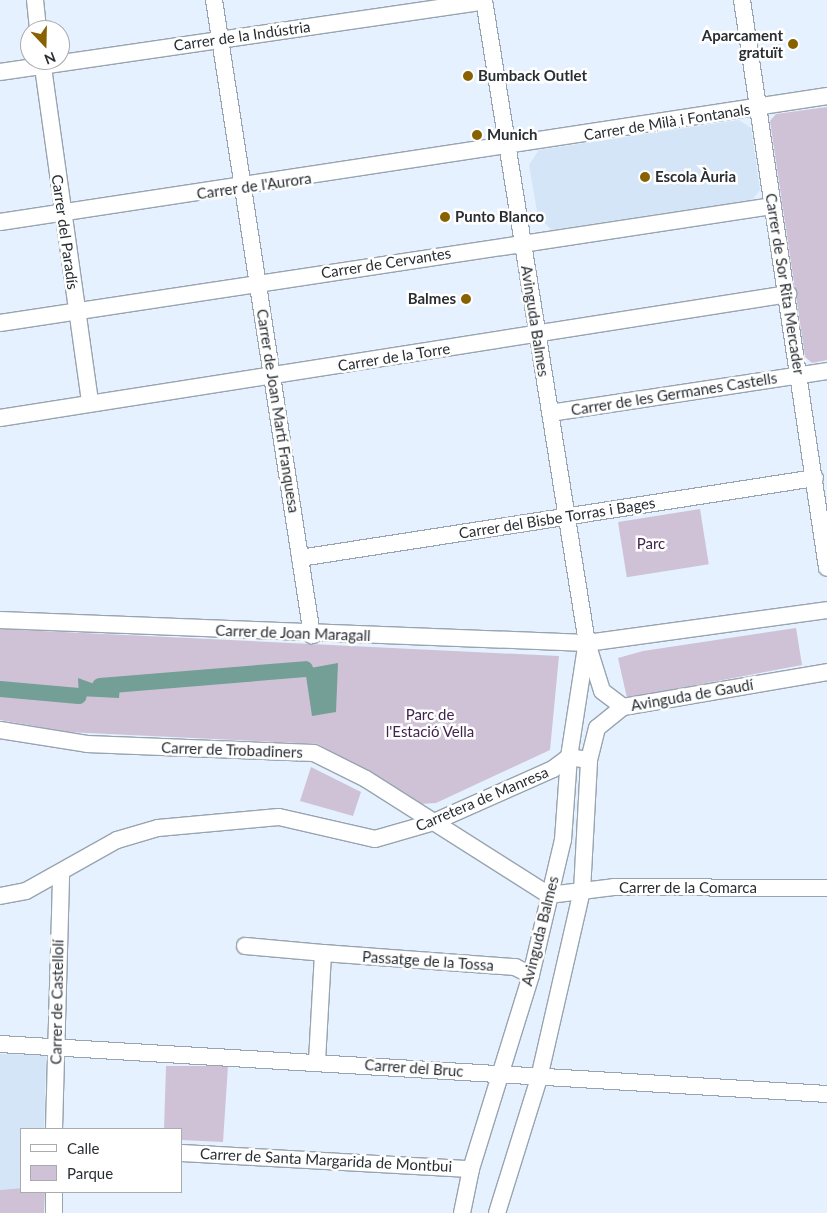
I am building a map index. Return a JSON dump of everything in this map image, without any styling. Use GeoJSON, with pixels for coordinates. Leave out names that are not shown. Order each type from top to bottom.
{"type":"FeatureCollection","features":[{"type":"Feature","properties":{"kind":"street"},"geometry":{"type":"LineString","coordinates":[[34,0],[37,20]]}},
{"type":"Feature","properties":{"kind":"street","name":"Carrer de Joan Martí Franquesa"},"geometry":{"type":"LineString","coordinates":[[214,0],[312,635]]}},
{"type":"Feature","properties":{"kind":"street","name":"Carrer de la Indústria"},"geometry":{"type":"LineString","coordinates":[[70,59],[484,0]]}},
{"type":"Feature","properties":{"kind":"street","name":"Avinguda Balmes"},"geometry":{"type":"LineString","coordinates":[[484,0],[587,643],[602,691],[623,707]]}},
{"type":"Feature","properties":{"kind":"street","name":"Carrer de Sor Rita Mercader"},"geometry":{"type":"LineString","coordinates":[[742,0],[788,294],[827,568]]}},
{"type":"Feature","properties":{"kind":"street","name":"Carrer de la Indústria"},"geometry":{"type":"LineString","coordinates":[[0,72],[20,68]]}},
{"type":"Feature","properties":{"kind":"street","name":"Carrer del Paradís"},"geometry":{"type":"LineString","coordinates":[[43,70],[75,310],[90,403]]}},
{"type":"Feature","properties":{"kind":"street","name":"Carrer de Milà i Fontanals"},"geometry":{"type":"LineString","coordinates":[[507,147],[827,96]]}},
{"type":"Feature","properties":{"kind":"street","name":"Carrer de l'Aurora"},"geometry":{"type":"LineString","coordinates":[[0,222],[243,188],[507,147]]}},
{"type":"Feature","properties":{"kind":"street","name":"Carrer de Cervantes"},"geometry":{"type":"LineString","coordinates":[[0,323],[75,310],[773,206]]}},
{"type":"Feature","properties":{"kind":"street","name":"Carrer de la Torre"},"geometry":{"type":"LineString","coordinates":[[0,418],[273,377],[788,294]]}},
{"type":"Feature","properties":{"kind":"street","name":"Carrer de les Germanes Castells"},"geometry":{"type":"LineString","coordinates":[[550,413],[827,371]]}},
{"type":"Feature","properties":{"kind":"street","name":"Carrer del Bisbe Torras i Bages"},"geometry":{"type":"LineString","coordinates":[[300,558],[815,478]]}},
{"type":"Feature","properties":{"kind":"street"},"geometry":{"type":"LineString","coordinates":[[587,643],[827,610]]}},
{"type":"Feature","properties":{"kind":"street","name":"Carrer de Joan Maragall"},"geometry":{"type":"LineString","coordinates":[[0,620],[312,635],[587,643]]}},
{"type":"Feature","properties":{"kind":"street","name":"Avinguda Balmes"},"geometry":{"type":"LineString","coordinates":[[462,1213],[472,1169],[531,975],[548,895],[563,840],[569,757],[587,643]]}},
{"type":"Feature","properties":{"kind":"street","name":"Avinguda de Gaudí"},"geometry":{"type":"LineString","coordinates":[[589,760],[597,728],[623,707],[827,672]]}},
{"type":"Feature","properties":{"kind":"street","name":"Carrer de Trobadiners"},"geometry":{"type":"LineString","coordinates":[[0,730],[87,744],[314,753],[366,779],[548,895]]}},
{"type":"Feature","properties":{"kind":"street","name":"Carrer de Trobadiners"},"geometry":{"type":"LineString","coordinates":[[0,740],[26,735]]}},
{"type":"Feature","properties":{"kind":"street"},"geometry":{"type":"LineString","coordinates":[[569,757],[589,760]]}},
{"type":"Feature","properties":{"kind":"street","name":"Carretera de Manresa"},"geometry":{"type":"LineString","coordinates":[[0,896],[26,891],[61,875],[117,840],[158,828],[279,817],[375,839],[434,822],[553,769],[569,757]]}},
{"type":"Feature","properties":{"kind":"street","name":"Avinguda Balmes"},"geometry":{"type":"LineString","coordinates":[[496,1213],[539,1078],[582,892],[589,760]]}},
{"type":"Feature","properties":{"kind":"street","name":"Carrer de Castellolí"},"geometry":{"type":"LineString","coordinates":[[54,1128],[61,875]]}},
{"type":"Feature","properties":{"kind":"street","name":"Carrer de la Comarca"},"geometry":{"type":"LineString","coordinates":[[548,895],[614,888],[827,888]]}},
{"type":"Feature","properties":{"kind":"street","name":"Passatge de la Tossa"},"geometry":{"type":"LineString","coordinates":[[245,946],[514,967],[531,975]]}},
{"type":"Feature","properties":{"kind":"street"},"geometry":{"type":"LineString","coordinates":[[317,1062],[323,953]]}},
{"type":"Feature","properties":{"kind":"street","name":"Carrer del Bruc"},"geometry":{"type":"LineString","coordinates":[[0,1044],[827,1094]]}},
{"type":"Feature","properties":{"kind":"street","name":"Carrer de Santa Margarida de Montbui"},"geometry":{"type":"LineString","coordinates":[[182,1153],[472,1169]]}},
{"type":"Feature","properties":{"kind":"street"},"geometry":{"type":"LineString","coordinates":[[54,1193],[54,1213]]}},
{"type":"Feature","properties":{"kind":"shaded area","name":"Escola Àuria"},"geometry":{"type":"Polygon","coordinates":[[[739,120],[751,128],[760,190],[752,200],[552,230],[538,217],[529,165],[539,150],[739,120]]]}},
{"type":"Feature","properties":{"kind":"shaded area"},"geometry":{"type":"Polygon","coordinates":[[[338,663],[336,712],[312,716],[305,669],[338,663]]]}},
{"type":"Feature","properties":{"kind":"shaded area"},"geometry":{"type":"Polygon","coordinates":[[[78,678],[100,686],[120,685],[119,698],[79,696],[78,678]]]}},
{"type":"Feature","properties":{"kind":"shaded area"},"geometry":{"type":"Polygon","coordinates":[[[0,1054],[46,1055],[44,1128],[20,1128],[20,1188],[0,1190],[0,1054]]]}},
{"type":"Feature","properties":{"kind":"green space"},"geometry":{"type":"Polygon","coordinates":[[[827,107],[827,360],[812,363],[805,357],[770,121],[776,114],[827,107]]]}},
{"type":"Feature","properties":{"kind":"green space","name":"Parc"},"geometry":{"type":"Polygon","coordinates":[[[700,509],[709,564],[627,577],[618,522],[700,509]]]}},
{"type":"Feature","properties":{"kind":"green space"},"geometry":{"type":"Polygon","coordinates":[[[796,628],[802,665],[627,698],[618,658],[643,651],[796,628]]]}},
{"type":"Feature","properties":{"kind":"green space","name":"Parc de l'Estació Vella"},"geometry":{"type":"Polygon","coordinates":[[[0,629],[559,656],[550,750],[436,803],[420,804],[318,744],[67,732],[0,720],[0,629]]]}},
{"type":"Feature","properties":{"kind":"green space"},"geometry":{"type":"Polygon","coordinates":[[[311,767],[361,792],[353,816],[300,801],[311,767]]]}},
{"type":"Feature","properties":{"kind":"green space"},"geometry":{"type":"Polygon","coordinates":[[[166,1066],[228,1066],[223,1142],[182,1140],[182,1128],[164,1128],[166,1066]]]}},
{"type":"Feature","properties":{"kind":"green space"},"geometry":{"type":"Polygon","coordinates":[[[20,1188],[20,1193],[45,1193],[44,1213],[0,1213],[0,1190],[20,1188]]]}},
{"type":"Feature","properties":{"kind":"waterway"},"geometry":{"type":"LineString","coordinates":[[100,686],[305,669]]}},
{"type":"Feature","properties":{"kind":"waterway"},"geometry":{"type":"LineString","coordinates":[[0,689],[79,696]]}},
{"type":"Feature","properties":{"kind":"place","name":"Aparcament gratuït"},"geometry":{"type":"Point","coordinates":[793,44]}},
{"type":"Feature","properties":{"kind":"place","name":"Bumback Outlet"},"geometry":{"type":"Point","coordinates":[468,76]}},
{"type":"Feature","properties":{"kind":"place","name":"Munich"},"geometry":{"type":"Point","coordinates":[477,135]}},
{"type":"Feature","properties":{"kind":"place","name":"Escola Àuria"},"geometry":{"type":"Point","coordinates":[645,177]}},
{"type":"Feature","properties":{"kind":"place","name":"Punto Blanco"},"geometry":{"type":"Point","coordinates":[445,217]}},
{"type":"Feature","properties":{"kind":"place","name":"Balmes"},"geometry":{"type":"Point","coordinates":[466,299]}}]}
